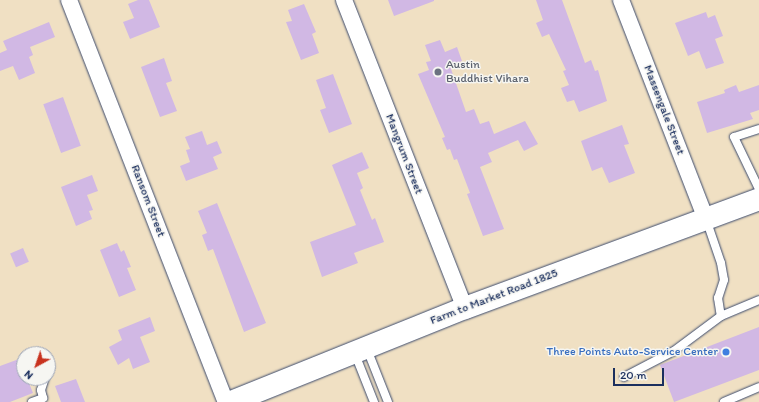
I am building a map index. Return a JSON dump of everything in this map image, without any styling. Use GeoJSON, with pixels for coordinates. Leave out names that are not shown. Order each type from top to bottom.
{"type":"FeatureCollection","features":[{"type":"Feature","properties":{"kind":"main road","name":"Farm to Market Road 1825"},"geometry":{"type":"LineString","coordinates":[[230,402],[465,308],[759,199]]}},
{"type":"Feature","properties":{"kind":"street","name":"Ransom Street"},"geometry":{"type":"LineString","coordinates":[[69,0],[226,402]]}},
{"type":"Feature","properties":{"kind":"street","name":"Mangrum Street"},"geometry":{"type":"LineString","coordinates":[[344,0],[465,308]]}},
{"type":"Feature","properties":{"kind":"street","name":"Massengale Street"},"geometry":{"type":"LineString","coordinates":[[621,0],[706,219]]}},
{"type":"Feature","properties":{"kind":"lane"},"geometry":{"type":"LineString","coordinates":[[759,128],[734,137],[759,189]]}},
{"type":"Feature","properties":{"kind":"lane"},"geometry":{"type":"LineString","coordinates":[[706,219],[721,263],[724,280],[718,298],[721,316]]}},
{"type":"Feature","properties":{"kind":"lane"},"geometry":{"type":"LineString","coordinates":[[624,377],[674,351],[721,316],[759,300]]}},
{"type":"Feature","properties":{"kind":"lane"},"geometry":{"type":"LineString","coordinates":[[360,349],[374,402]]}},
{"type":"Feature","properties":{"kind":"lane"},"geometry":{"type":"LineString","coordinates":[[360,349],[388,402]]}},
{"type":"Feature","properties":{"kind":"lane"},"geometry":{"type":"LineString","coordinates":[[32,402],[43,398],[41,390],[42,386]]}},
{"type":"Feature","properties":{"kind":"lane"},"geometry":{"type":"LineString","coordinates":[[724,402],[759,387]]}},
{"type":"Feature","properties":{"kind":"building"},"geometry":{"type":"Polygon","coordinates":[[[138,0],[149,0],[160,27],[130,39],[123,22],[134,18],[128,4],[138,0]]]}},
{"type":"Feature","properties":{"kind":"building"},"geometry":{"type":"Polygon","coordinates":[[[388,0],[434,0],[434,1],[394,16],[388,0]]]}},
{"type":"Feature","properties":{"kind":"building"},"geometry":{"type":"Polygon","coordinates":[[[536,0],[562,0],[585,63],[591,60],[595,71],[598,70],[607,101],[579,112],[574,100],[567,102],[561,88],[569,85],[563,71],[566,70],[549,34],[542,37],[536,23],[543,20],[536,0]]]}},
{"type":"Feature","properties":{"kind":"building"},"geometry":{"type":"Polygon","coordinates":[[[304,4],[316,32],[312,34],[319,53],[301,60],[286,22],[292,21],[288,10],[304,4]]]}},
{"type":"Feature","properties":{"kind":"building"},"geometry":{"type":"Polygon","coordinates":[[[706,12],[708,18],[715,15],[723,36],[715,39],[724,63],[706,69],[699,51],[688,56],[675,23],[706,12]]]}},
{"type":"Feature","properties":{"kind":"building"},"geometry":{"type":"Polygon","coordinates":[[[49,22],[55,37],[30,47],[33,55],[29,57],[35,73],[19,80],[13,66],[0,71],[0,53],[7,50],[3,41],[49,22]]]}},
{"type":"Feature","properties":{"kind":"building"},"geometry":{"type":"Polygon","coordinates":[[[440,40],[445,52],[457,47],[462,61],[450,66],[466,112],[474,109],[480,124],[489,121],[494,134],[525,121],[538,144],[524,151],[518,140],[488,153],[492,162],[480,167],[504,229],[483,236],[467,194],[470,193],[457,159],[454,160],[450,149],[447,150],[442,138],[445,137],[418,74],[429,70],[426,62],[431,61],[425,45],[440,40]]]}},
{"type":"Feature","properties":{"kind":"building"},"geometry":{"type":"Polygon","coordinates":[[[164,58],[172,81],[166,83],[177,111],[160,117],[141,67],[164,58]]]}},
{"type":"Feature","properties":{"kind":"building"},"geometry":{"type":"Polygon","coordinates":[[[333,74],[352,124],[329,133],[320,110],[326,108],[316,80],[333,74]]]}},
{"type":"Feature","properties":{"kind":"building"},"geometry":{"type":"Polygon","coordinates":[[[736,85],[739,92],[759,85],[759,110],[750,113],[753,119],[707,133],[697,102],[725,93],[724,90],[736,85]]]}},
{"type":"Feature","properties":{"kind":"building"},"geometry":{"type":"Polygon","coordinates":[[[63,97],[81,146],[61,153],[43,104],[63,97]]]}},
{"type":"Feature","properties":{"kind":"building"},"geometry":{"type":"Polygon","coordinates":[[[622,125],[629,144],[624,145],[635,173],[609,183],[602,167],[592,171],[581,141],[622,125]]]}},
{"type":"Feature","properties":{"kind":"building"},"geometry":{"type":"Polygon","coordinates":[[[202,131],[207,145],[217,141],[222,153],[213,157],[218,169],[186,181],[180,166],[190,162],[186,150],[190,149],[185,137],[202,131]]]}},
{"type":"Feature","properties":{"kind":"building"},"geometry":{"type":"Polygon","coordinates":[[[362,152],[369,168],[357,173],[363,188],[360,190],[372,220],[375,218],[384,242],[354,253],[358,263],[322,277],[310,242],[356,225],[332,165],[362,152]]]}},
{"type":"Feature","properties":{"kind":"building"},"geometry":{"type":"Polygon","coordinates":[[[92,175],[98,191],[87,195],[93,210],[89,211],[92,219],[76,226],[61,187],[92,175]]]}},
{"type":"Feature","properties":{"kind":"building"},"geometry":{"type":"Polygon","coordinates":[[[217,203],[266,323],[244,332],[213,249],[208,251],[202,235],[207,233],[198,211],[217,203]]]}},
{"type":"Feature","properties":{"kind":"building"},"geometry":{"type":"Polygon","coordinates":[[[117,243],[121,252],[124,250],[131,267],[127,268],[136,290],[119,297],[100,250],[117,243]]]}},
{"type":"Feature","properties":{"kind":"building"},"geometry":{"type":"Polygon","coordinates":[[[23,248],[29,262],[16,267],[10,253],[23,248]]]}},
{"type":"Feature","properties":{"kind":"building"},"geometry":{"type":"Polygon","coordinates":[[[150,317],[155,331],[140,337],[150,362],[133,369],[129,358],[118,365],[109,347],[122,340],[118,330],[150,317]]]}},
{"type":"Feature","properties":{"kind":"building","name":"Three Points Auto-Service Center"},"geometry":{"type":"Polygon","coordinates":[[[759,327],[759,370],[674,402],[660,365],[759,327]]]}},
{"type":"Feature","properties":{"kind":"building"},"geometry":{"type":"Polygon","coordinates":[[[16,360],[16,386],[30,386],[33,393],[10,402],[0,402],[0,366],[16,360]]]}},
{"type":"Feature","properties":{"kind":"building"},"geometry":{"type":"Polygon","coordinates":[[[76,379],[85,402],[61,402],[56,386],[76,379]]]}},
{"type":"Feature","properties":{"kind":"place","name":"Austin Buddhist Vihara"},"geometry":{"type":"Point","coordinates":[438,72]}},
{"type":"Feature","properties":{"kind":"place","name":"Three Points Auto-Service Center"},"geometry":{"type":"Point","coordinates":[726,352]}}]}
